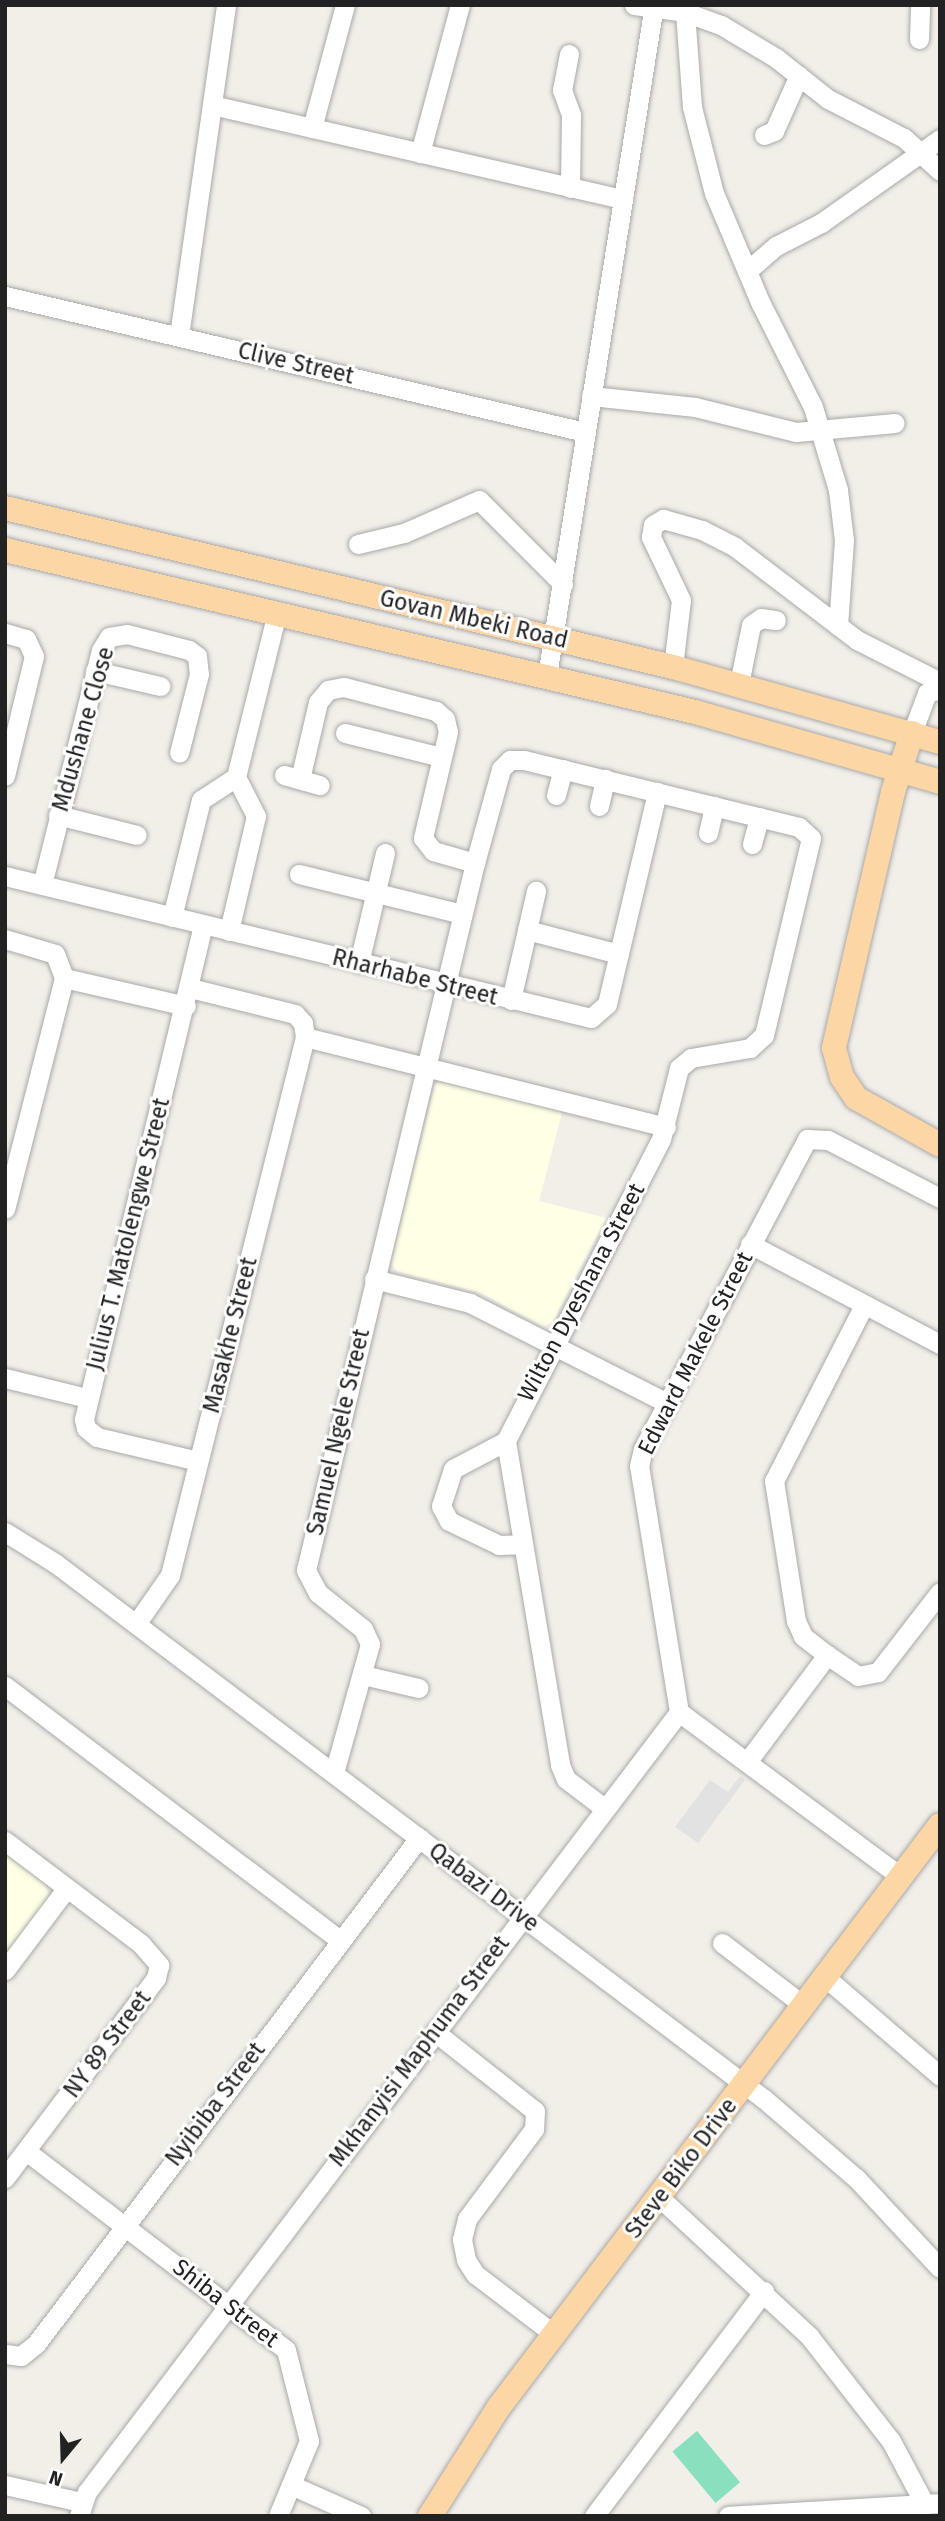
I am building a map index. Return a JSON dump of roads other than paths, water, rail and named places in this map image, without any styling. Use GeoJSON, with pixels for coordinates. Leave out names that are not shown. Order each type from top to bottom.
{"type":"FeatureCollection","features":[{"type":"Feature","properties":{"kind":"main road","name":"Govan Mbeki Road"},"geometry":{"type":"LineString","coordinates":[[5,508],[673,667],[940,742]]}},
{"type":"Feature","properties":{"kind":"main road","name":"Govan Mbeki Road"},"geometry":{"type":"LineString","coordinates":[[5,550],[547,676],[900,769],[940,782]]}},
{"type":"Feature","properties":{"kind":"main road"},"geometry":{"type":"LineString","coordinates":[[912,733],[900,769],[836,1027],[836,1063],[847,1088],[866,1107],[940,1145]]}},
{"type":"Feature","properties":{"kind":"main road","name":"Steve Biko Drive"},"geometry":{"type":"LineString","coordinates":[[430,2516],[475,2442],[940,1825]]}},
{"type":"Feature","properties":{"kind":"street"},"geometry":{"type":"LineString","coordinates":[[179,336],[226,5]]}},
{"type":"Feature","properties":{"kind":"street"},"geometry":{"type":"LineString","coordinates":[[312,128],[345,5]]}},
{"type":"Feature","properties":{"kind":"street"},"geometry":{"type":"LineString","coordinates":[[420,153],[460,5]]}},
{"type":"Feature","properties":{"kind":"street"},"geometry":{"type":"LineString","coordinates":[[919,39],[920,5]]}},
{"type":"Feature","properties":{"kind":"street"},"geometry":{"type":"LineString","coordinates":[[547,676],[622,199],[647,6],[685,12],[721,25],[799,75],[828,99],[891,130],[920,151],[940,171]]}},
{"type":"Feature","properties":{"kind":"street"},"geometry":{"type":"LineString","coordinates":[[685,12],[697,131],[719,208],[823,430],[842,512],[838,626]]}},
{"type":"Feature","properties":{"kind":"street"},"geometry":{"type":"LineString","coordinates":[[569,54],[562,90],[570,115],[570,188]]}},
{"type":"Feature","properties":{"kind":"street"},"geometry":{"type":"LineString","coordinates":[[764,135],[774,131],[799,75]]}},
{"type":"Feature","properties":{"kind":"street"},"geometry":{"type":"LineString","coordinates":[[212,105],[622,199]]}},
{"type":"Feature","properties":{"kind":"street"},"geometry":{"type":"LineString","coordinates":[[747,271],[776,246],[821,223],[940,139]]}},
{"type":"Feature","properties":{"kind":"street","name":"Clive Street"},"geometry":{"type":"LineString","coordinates":[[5,296],[585,432]]}},
{"type":"Feature","properties":{"kind":"street"},"geometry":{"type":"LineString","coordinates":[[591,396],[695,407],[781,431],[895,423]]}},
{"type":"Feature","properties":{"kind":"street"},"geometry":{"type":"LineString","coordinates":[[358,544],[404,533],[479,500],[563,584]]}},
{"type":"Feature","properties":{"kind":"street"},"geometry":{"type":"LineString","coordinates":[[673,667],[681,600],[654,548],[651,531],[656,521],[670,520],[718,537],[838,626],[940,682]]}},
{"type":"Feature","properties":{"kind":"street"},"geometry":{"type":"LineString","coordinates":[[229,931],[255,827],[253,808],[236,777],[277,612]]}},
{"type":"Feature","properties":{"kind":"street"},"geometry":{"type":"LineString","coordinates":[[738,684],[751,625],[761,618],[776,620]]}},
{"type":"Feature","properties":{"kind":"street"},"geometry":{"type":"LineString","coordinates":[[5,633],[26,639],[34,656],[5,776]]}},
{"type":"Feature","properties":{"kind":"street","name":"Mdushane Close"},"geometry":{"type":"LineString","coordinates":[[41,885],[95,671],[104,642],[116,634],[189,650],[197,656],[198,674],[179,753]]}},
{"type":"Feature","properties":{"kind":"street"},"geometry":{"type":"LineString","coordinates":[[95,671],[160,686]]}},
{"type":"Feature","properties":{"kind":"street"},"geometry":{"type":"LineString","coordinates":[[320,785],[292,777],[318,702],[336,687],[441,714],[448,732],[423,838],[433,851],[475,863]]}},
{"type":"Feature","properties":{"kind":"street"},"geometry":{"type":"LineString","coordinates":[[912,733],[927,693],[940,689]]}},
{"type":"Feature","properties":{"kind":"street"},"geometry":{"type":"LineString","coordinates":[[345,733],[441,757]]}},
{"type":"Feature","properties":{"kind":"street","name":"Samuel Ngele Street"},"geometry":{"type":"LineString","coordinates":[[334,1773],[363,1675],[369,1637],[318,1593],[306,1570],[425,1064],[475,863],[503,766],[524,760],[563,769]]}},
{"type":"Feature","properties":{"kind":"street"},"geometry":{"type":"LineString","coordinates":[[556,795],[563,769],[759,817],[752,844]]}},
{"type":"Feature","properties":{"kind":"street"},"geometry":{"type":"LineString","coordinates":[[172,917],[198,805],[205,796],[236,777]]}},
{"type":"Feature","properties":{"kind":"street"},"geometry":{"type":"LineString","coordinates":[[599,806],[605,779]]}},
{"type":"Feature","properties":{"kind":"street","name":"Rharhabe Street"},"geometry":{"type":"LineString","coordinates":[[5,876],[584,1018],[597,1016],[607,1004],[657,792]]}},
{"type":"Feature","properties":{"kind":"street"},"geometry":{"type":"LineString","coordinates":[[205,796],[231,797],[253,808]]}},
{"type":"Feature","properties":{"kind":"street"},"geometry":{"type":"LineString","coordinates":[[708,833],[714,806]]}},
{"type":"Feature","properties":{"kind":"street"},"geometry":{"type":"LineString","coordinates":[[58,815],[137,835]]}},
{"type":"Feature","properties":{"kind":"street","name":"Wilton Dyeshana Street"},"geometry":{"type":"LineString","coordinates":[[506,1441],[666,1127],[676,1076],[685,1062],[750,1048],[768,1025],[811,838],[799,827],[759,817]]}},
{"type":"Feature","properties":{"kind":"street"},"geometry":{"type":"LineString","coordinates":[[359,963],[385,853]]}},
{"type":"Feature","properties":{"kind":"street"},"geometry":{"type":"LineString","coordinates":[[299,874],[462,914]]}},
{"type":"Feature","properties":{"kind":"street"},"geometry":{"type":"LineString","coordinates":[[511,1000],[536,891]]}},
{"type":"Feature","properties":{"kind":"street","name":"Julius T. Matolengwe Street"},"geometry":{"type":"LineString","coordinates":[[198,1461],[90,1433],[84,1424],[87,1398],[204,925]]}},
{"type":"Feature","properties":{"kind":"street"},"geometry":{"type":"LineString","coordinates":[[527,930],[618,954]]}},
{"type":"Feature","properties":{"kind":"street"},"geometry":{"type":"LineString","coordinates":[[5,939],[55,954],[64,978],[5,1209]]}},
{"type":"Feature","properties":{"kind":"street"},"geometry":{"type":"LineString","coordinates":[[64,978],[295,1014],[303,1023],[305,1037],[425,1064],[666,1127]]}},
{"type":"Feature","properties":{"kind":"street","name":"Masakhe Street"},"geometry":{"type":"LineString","coordinates":[[136,1623],[170,1575],[305,1037]]}},
{"type":"Feature","properties":{"kind":"street","name":"Edward Makele Street"},"geometry":{"type":"LineString","coordinates":[[679,1712],[639,1466],[643,1449],[798,1151],[813,1137],[828,1140],[940,1198]]}},
{"type":"Feature","properties":{"kind":"street"},"geometry":{"type":"LineString","coordinates":[[750,1244],[940,1344]]}},
{"type":"Feature","properties":{"kind":"street"},"geometry":{"type":"LineString","coordinates":[[374,1279],[470,1303],[667,1404]]}},
{"type":"Feature","properties":{"kind":"street"},"geometry":{"type":"LineString","coordinates":[[864,1305],[774,1480],[796,1621],[803,1636],[858,1676],[878,1672],[940,1592]]}},
{"type":"Feature","properties":{"kind":"street"},"geometry":{"type":"LineString","coordinates":[[5,1378],[87,1398]]}},
{"type":"Feature","properties":{"kind":"street"},"geometry":{"type":"LineString","coordinates":[[522,1544],[499,1545],[449,1521],[441,1506],[453,1469],[506,1441],[562,1773],[604,1808]]}},
{"type":"Feature","properties":{"kind":"street","name":"Qabazi Drive"},"geometry":{"type":"LineString","coordinates":[[5,1532],[136,1623],[744,2084],[856,2178],[940,2268]]}},
{"type":"Feature","properties":{"kind":"street"},"geometry":{"type":"LineString","coordinates":[[747,1762],[827,1656]]}},
{"type":"Feature","properties":{"kind":"street"},"geometry":{"type":"LineString","coordinates":[[363,1675],[419,1688]]}},
{"type":"Feature","properties":{"kind":"street"},"geometry":{"type":"LineString","coordinates":[[5,1686],[340,1940]]}},
{"type":"Feature","properties":{"kind":"street"},"geometry":{"type":"LineString","coordinates":[[679,1712],[901,1877]]}},
{"type":"Feature","properties":{"kind":"street","name":"Mkhanyisi Maphuma Street"},"geometry":{"type":"LineString","coordinates":[[80,2509],[229,2304],[522,1915],[679,1712]]}},
{"type":"Feature","properties":{"kind":"street","name":"Nyibiba Street"},"geometry":{"type":"LineString","coordinates":[[5,2354],[21,2356],[36,2344],[419,1838]]}},
{"type":"Feature","properties":{"kind":"street","name":"NY 89 Street"},"geometry":{"type":"LineString","coordinates":[[5,1841],[155,1957],[158,1971],[5,2178]]}},
{"type":"Feature","properties":{"kind":"street"},"geometry":{"type":"LineString","coordinates":[[5,1970],[66,1889]]}},
{"type":"Feature","properties":{"kind":"street"},"geometry":{"type":"LineString","coordinates":[[722,1944],[803,2005]]}},
{"type":"Feature","properties":{"kind":"street"},"geometry":{"type":"LineString","coordinates":[[825,1977],[937,2067]]}},
{"type":"Feature","properties":{"kind":"street"},"geometry":{"type":"LineString","coordinates":[[435,2032],[535,2111],[534,2129],[467,2219],[462,2239],[466,2260],[475,2274],[555,2335]]}},
{"type":"Feature","properties":{"kind":"street","name":"Shiba Street"},"geometry":{"type":"LineString","coordinates":[[26,2151],[277,2339],[291,2363],[309,2430],[306,2451],[278,2516]]}},
{"type":"Feature","properties":{"kind":"street"},"geometry":{"type":"LineString","coordinates":[[659,2197],[764,2291],[855,2391],[933,2504]]}},
{"type":"Feature","properties":{"kind":"street"},"geometry":{"type":"LineString","coordinates":[[594,2516],[764,2291]]}},
{"type":"Feature","properties":{"kind":"street"},"geometry":{"type":"LineString","coordinates":[[5,2485],[80,2509]]}},
{"type":"Feature","properties":{"kind":"street"},"geometry":{"type":"LineString","coordinates":[[291,2485],[361,2516]]}},
{"type":"Feature","properties":{"kind":"street"},"geometry":{"type":"LineString","coordinates":[[729,2516],[933,2504]]}}]}
